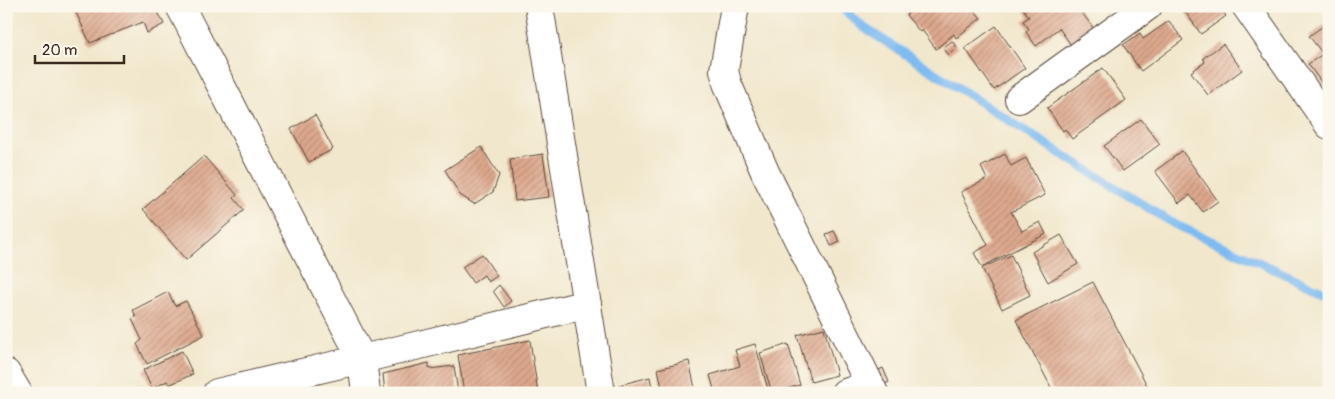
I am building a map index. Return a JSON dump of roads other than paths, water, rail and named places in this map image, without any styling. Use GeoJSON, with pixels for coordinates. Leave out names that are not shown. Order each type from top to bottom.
{"type":"FeatureCollection","features":[{"type":"Feature","properties":{"kind":"street"},"geometry":{"type":"LineString","coordinates":[[180,6],[362,359],[366,393]]}},
{"type":"Feature","properties":{"kind":"street"},"geometry":{"type":"LineString","coordinates":[[539,6],[602,393]]}},
{"type":"Feature","properties":{"kind":"street"},"geometry":{"type":"LineString","coordinates":[[736,6],[724,70],[727,83],[863,390]]}},
{"type":"Feature","properties":{"kind":"street"},"geometry":{"type":"LineString","coordinates":[[1018,99],[1148,6]]}},
{"type":"Feature","properties":{"kind":"street"},"geometry":{"type":"LineString","coordinates":[[1246,6],[1329,125]]}},
{"type":"Feature","properties":{"kind":"street"},"geometry":{"type":"LineString","coordinates":[[217,393],[587,304]]}},
{"type":"Feature","properties":{"kind":"street"},"geometry":{"type":"LineString","coordinates":[[6,373],[18,393]]}},
{"type":"Feature","properties":{"kind":"waterway"},"geometry":{"type":"LineString","coordinates":[[840,6],[863,27],[1174,224],[1329,294]]}}]}
